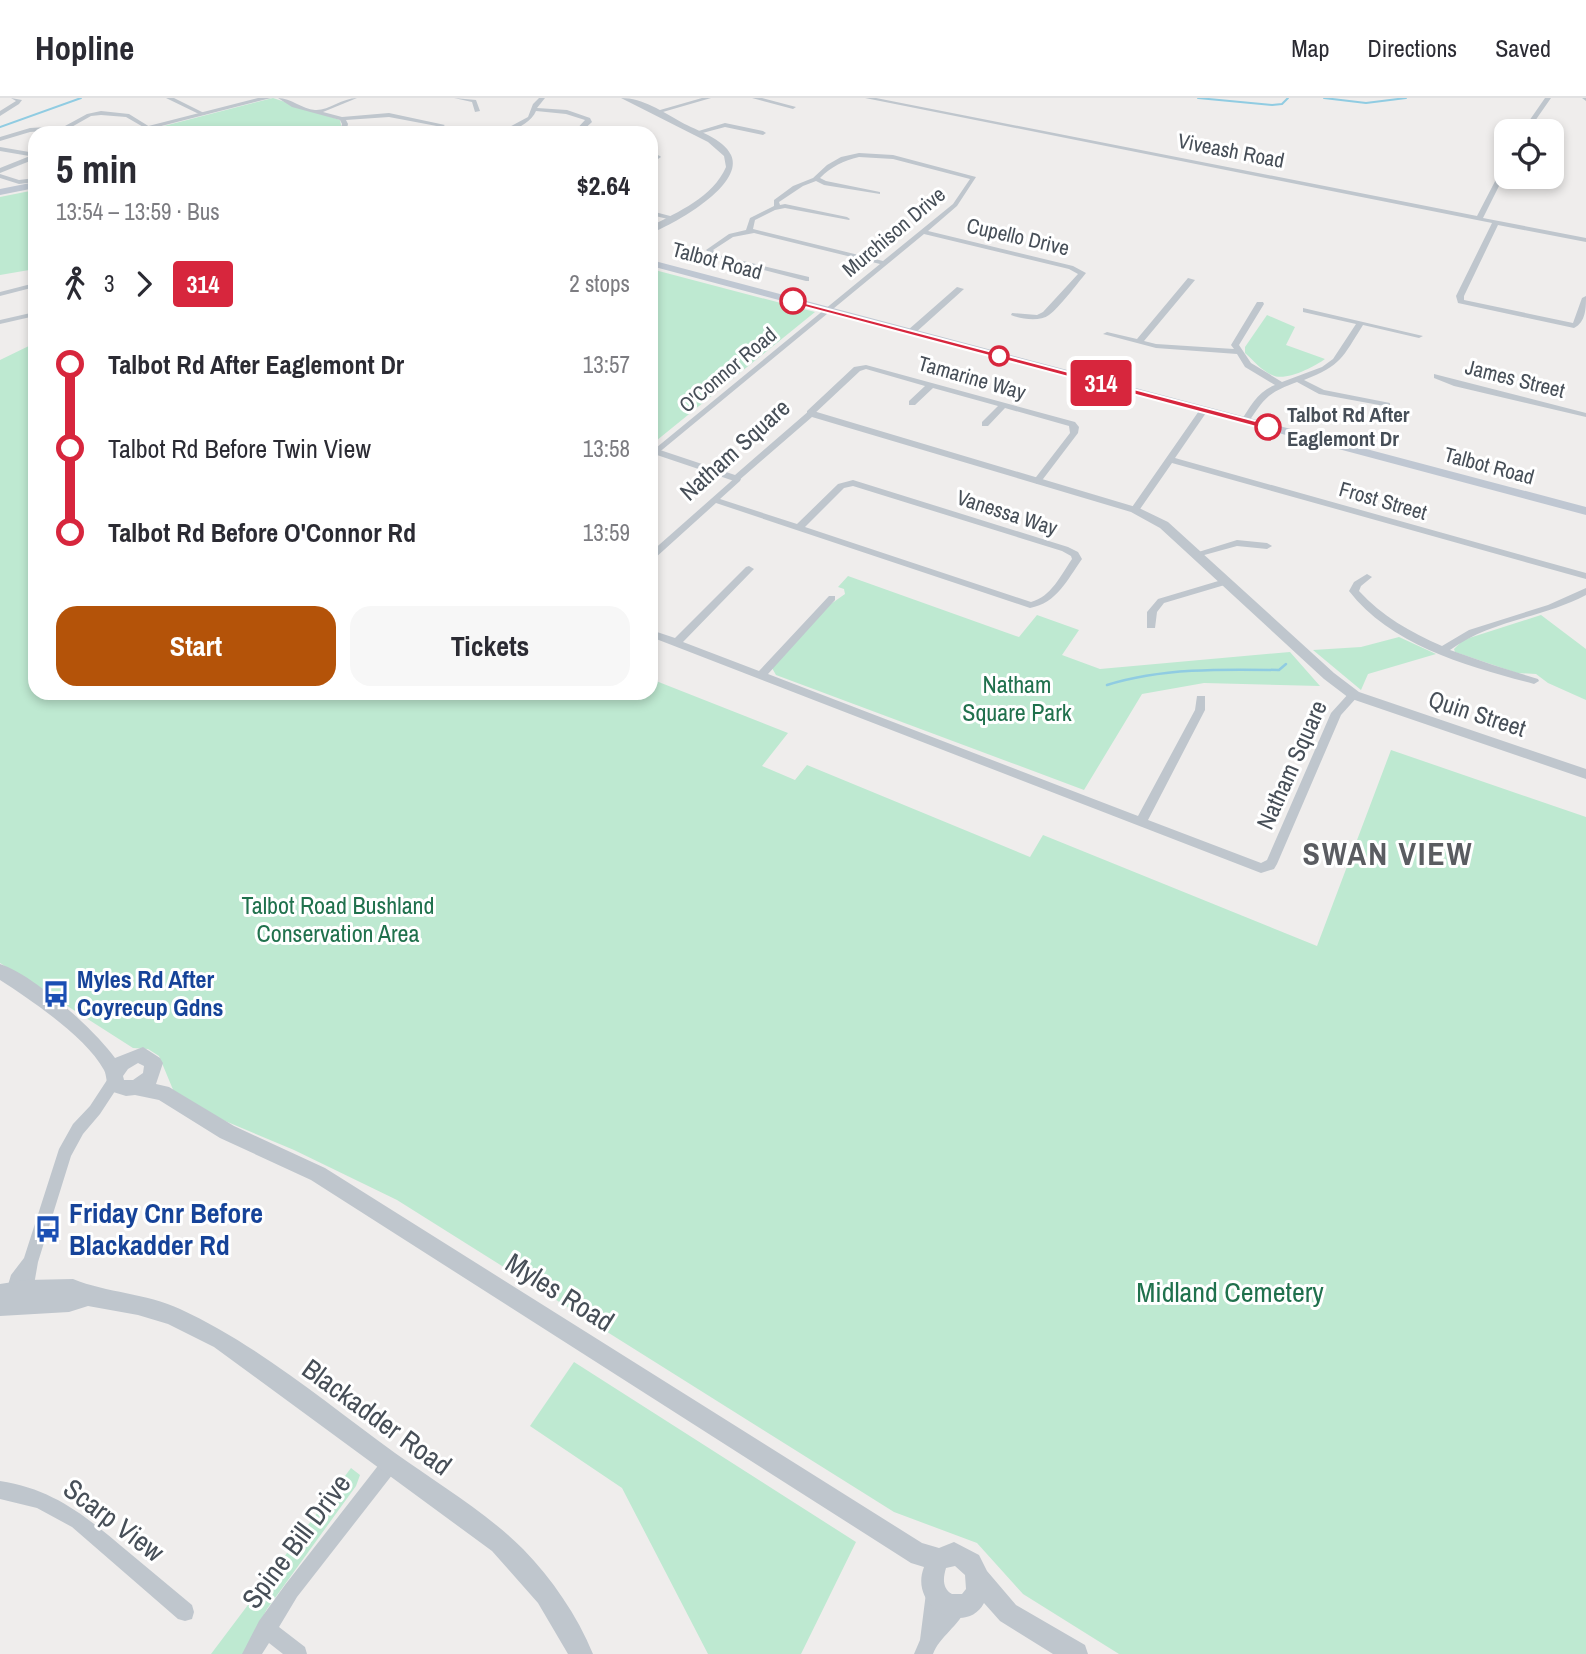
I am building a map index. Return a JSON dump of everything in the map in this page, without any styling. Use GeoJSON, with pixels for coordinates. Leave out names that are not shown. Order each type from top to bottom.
{"type":"FeatureCollection","features":[{"type":"Feature","properties":{"kind":"main road"},"geometry":{"type":"LineString","coordinates":[[0,192],[28,185]]}},
{"type":"Feature","properties":{"kind":"main road","name":"Talbot Road"},"geometry":{"type":"LineString","coordinates":[[658,265],[1586,512]]}},
{"type":"Feature","properties":{"kind":"street"},"geometry":{"type":"LineString","coordinates":[[169,98],[203,114]]}},
{"type":"Feature","properties":{"kind":"street"},"geometry":{"type":"LineString","coordinates":[[155,126],[252,99],[267,98]]}},
{"type":"Feature","properties":{"kind":"street"},"geometry":{"type":"LineString","coordinates":[[281,98],[294,106],[342,118],[389,115],[437,126]]}},
{"type":"Feature","properties":{"kind":"street"},"geometry":{"type":"LineString","coordinates":[[321,111],[354,98]]}},
{"type":"Feature","properties":{"kind":"street"},"geometry":{"type":"LineString","coordinates":[[457,98],[474,101],[477,111]]}},
{"type":"Feature","properties":{"kind":"street"},"geometry":{"type":"LineString","coordinates":[[517,126],[526,122],[542,98]]}},
{"type":"Feature","properties":{"kind":"street"},"geometry":{"type":"LineString","coordinates":[[625,98],[695,133],[723,150],[729,159],[729,170],[706,198],[658,226]]}},
{"type":"Feature","properties":{"kind":"street"},"geometry":{"type":"LineString","coordinates":[[656,112],[708,98]]}},
{"type":"Feature","properties":{"kind":"street"},"geometry":{"type":"LineString","coordinates":[[755,98],[793,107]]}},
{"type":"Feature","properties":{"kind":"street","name":"Viveash Road"},"geometry":{"type":"LineString","coordinates":[[868,98],[1586,240]]}},
{"type":"Feature","properties":{"kind":"street"},"geometry":{"type":"LineString","coordinates":[[1533,119],[1548,98]]}},
{"type":"Feature","properties":{"kind":"street"},"geometry":{"type":"LineString","coordinates":[[0,114],[16,99],[27,99]]}},
{"type":"Feature","properties":{"kind":"street"},"geometry":{"type":"LineString","coordinates":[[535,108],[567,112],[588,119],[589,122],[584,126]]}},
{"type":"Feature","properties":{"kind":"street"},"geometry":{"type":"LineString","coordinates":[[70,126],[89,115],[101,113],[127,115],[144,126]]}},
{"type":"Feature","properties":{"kind":"street"},"geometry":{"type":"LineString","coordinates":[[342,118],[345,126]]}},
{"type":"Feature","properties":{"kind":"street"},"geometry":{"type":"LineString","coordinates":[[444,126],[451,123]]}},
{"type":"Feature","properties":{"kind":"street"},"geometry":{"type":"LineString","coordinates":[[695,133],[725,125],[763,133]]}},
{"type":"Feature","properties":{"kind":"street"},"geometry":{"type":"LineString","coordinates":[[0,139],[28,131]]}},
{"type":"Feature","properties":{"kind":"street"},"geometry":{"type":"LineString","coordinates":[[0,149],[28,155]]}},
{"type":"Feature","properties":{"kind":"street","name":"Murchison Drive"},"geometry":{"type":"LineString","coordinates":[[817,179],[819,174],[837,161],[865,155],[897,158],[970,176],[974,180],[958,202],[827,310]]}},
{"type":"Feature","properties":{"kind":"street"},"geometry":{"type":"LineString","coordinates":[[0,171],[28,159]]}},
{"type":"Feature","properties":{"kind":"street"},"geometry":{"type":"LineString","coordinates":[[0,176],[28,183]]}},
{"type":"Feature","properties":{"kind":"street"},"geometry":{"type":"LineString","coordinates":[[777,206],[776,201],[787,193],[804,182],[817,179],[878,193]]}},
{"type":"Feature","properties":{"kind":"street"},"geometry":{"type":"LineString","coordinates":[[1479,218],[1494,189]]}},
{"type":"Feature","properties":{"kind":"street"},"geometry":{"type":"LineString","coordinates":[[750,230],[752,219],[777,206],[847,219]]}},
{"type":"Feature","properties":{"kind":"street"},"geometry":{"type":"LineString","coordinates":[[658,215],[672,218]]}},
{"type":"Feature","properties":{"kind":"street"},"geometry":{"type":"LineString","coordinates":[[1496,222],[1460,296],[1461,301],[1574,326],[1578,323],[1586,298]]}},
{"type":"Feature","properties":{"kind":"street"},"geometry":{"type":"LineString","coordinates":[[806,279],[755,268],[709,252],[710,248],[727,236],[750,230],[885,263]]}},
{"type":"Feature","properties":{"kind":"street","name":"Cupello Drive"},"geometry":{"type":"LineString","coordinates":[[923,232],[1081,271],[1082,276],[1046,314],[1038,317],[1015,315]]}},
{"type":"Feature","properties":{"kind":"street"},"geometry":{"type":"LineString","coordinates":[[1139,342],[1191,281]]}},
{"type":"Feature","properties":{"kind":"street"},"geometry":{"type":"LineString","coordinates":[[0,293],[28,287]]}},
{"type":"Feature","properties":{"kind":"street"},"geometry":{"type":"LineString","coordinates":[[911,332],[960,289]]}},
{"type":"Feature","properties":{"kind":"street"},"geometry":{"type":"LineString","coordinates":[[1260,304],[1235,345],[1248,365],[1279,384]]}},
{"type":"Feature","properties":{"kind":"street","name":"O'Connor Road"},"geometry":{"type":"LineString","coordinates":[[658,450],[827,310]]}},
{"type":"Feature","properties":{"kind":"street"},"geometry":{"type":"LineString","coordinates":[[1306,310],[1359,325],[1419,336]]}},
{"type":"Feature","properties":{"kind":"street"},"geometry":{"type":"LineString","coordinates":[[0,322],[28,316]]}},
{"type":"Feature","properties":{"kind":"street"},"geometry":{"type":"LineString","coordinates":[[1245,421],[1259,400],[1279,384],[1325,369],[1336,361],[1359,325]]}},
{"type":"Feature","properties":{"kind":"street"},"geometry":{"type":"LineString","coordinates":[[1107,334],[1139,342],[1238,352]]}},
{"type":"Feature","properties":{"kind":"street","name":"Tamarine Way"},"geometry":{"type":"LineString","coordinates":[[810,413],[861,367],[1075,427],[1074,433],[1037,481]]}},
{"type":"Feature","properties":{"kind":"street","name":"James Street"},"geometry":{"type":"LineString","coordinates":[[1437,376],[1586,415]]}},
{"type":"Feature","properties":{"kind":"street"},"geometry":{"type":"LineString","coordinates":[[1297,379],[1322,392],[1387,405]]}},
{"type":"Feature","properties":{"kind":"street"},"geometry":{"type":"LineString","coordinates":[[912,403],[931,385]]}},
{"type":"Feature","properties":{"kind":"street"},"geometry":{"type":"LineString","coordinates":[[985,424],[1003,405]]}},
{"type":"Feature","properties":{"kind":"street"},"geometry":{"type":"LineString","coordinates":[[1135,510],[1204,410]]}},
{"type":"Feature","properties":{"kind":"street","name":"Natham Square"},"geometry":{"type":"LineString","coordinates":[[658,551],[810,413],[1135,510],[1164,525],[1353,695],[1336,713],[1270,866],[1255,866],[658,636]]}},
{"type":"Feature","properties":{"kind":"street"},"geometry":{"type":"LineString","coordinates":[[658,455],[737,479]]}},
{"type":"Feature","properties":{"kind":"street","name":"Frost Street"},"geometry":{"type":"LineString","coordinates":[[1171,460],[1586,576]]}},
{"type":"Feature","properties":{"kind":"street","name":"Vanessa Way"},"geometry":{"type":"LineString","coordinates":[[715,500],[799,528],[1030,605],[1039,605],[1049,599],[1077,559],[1075,554],[1065,550],[853,483],[841,486],[799,528]]}},
{"type":"Feature","properties":{"kind":"street"},"geometry":{"type":"LineString","coordinates":[[1197,554],[1237,543],[1267,547]]}},
{"type":"Feature","properties":{"kind":"street"},"geometry":{"type":"LineString","coordinates":[[676,643],[749,569]]}},
{"type":"Feature","properties":{"kind":"street"},"geometry":{"type":"LineString","coordinates":[[1367,577],[1354,587],[1357,596],[1395,626],[1467,662],[1534,681]]}},
{"type":"Feature","properties":{"kind":"street"},"geometry":{"type":"LineString","coordinates":[[1151,626],[1152,612],[1161,601],[1225,582]]}},
{"type":"Feature","properties":{"kind":"street"},"geometry":{"type":"LineString","coordinates":[[1443,650],[1460,637],[1568,602],[1586,591]]}},
{"type":"Feature","properties":{"kind":"street"},"geometry":{"type":"LineString","coordinates":[[761,675],[832,598]]}},
{"type":"Feature","properties":{"kind":"street","name":"Quin Street"},"geometry":{"type":"LineString","coordinates":[[1353,695],[1586,774]]}},
{"type":"Feature","properties":{"kind":"street"},"geometry":{"type":"LineString","coordinates":[[1141,822],[1200,710],[1201,699]]}},
{"type":"Feature","properties":{"kind":"street"},"geometry":{"type":"LineString","coordinates":[[3,977],[34,993],[98,1046],[122,1082]]}},
{"type":"Feature","properties":{"kind":"street"},"geometry":{"type":"LineString","coordinates":[[98,1046],[148,1056],[155,1063],[163,1093]]}},
{"type":"Feature","properties":{"kind":"street"},"geometry":{"type":"LineString","coordinates":[[12,1298],[30,1262],[64,1154],[78,1129],[122,1082],[124,1061],[136,1055]]}},
{"type":"Feature","properties":{"kind":"street"},"geometry":{"type":"LineString","coordinates":[[122,1082],[146,1082],[155,1068]]}},
{"type":"Feature","properties":{"kind":"street","name":"Myles Road"},"geometry":{"type":"LineString","coordinates":[[122,1082],[163,1093],[227,1132],[284,1157],[342,1188],[931,1572],[944,1604],[1008,1613]]}},
{"type":"Feature","properties":{"kind":"street","name":"Blackadder Road"},"geometry":{"type":"LineString","coordinates":[[12,1298],[69,1302],[88,1296],[138,1305],[194,1324],[221,1340],[483,1530],[516,1557],[551,1599],[581,1654]]}},
{"type":"Feature","properties":{"kind":"street","name":"Spine Bill Drive"},"geometry":{"type":"LineString","coordinates":[[251,1654],[295,1586],[390,1464]]}},
{"type":"Feature","properties":{"kind":"street","name":"Scarp View"},"geometry":{"type":"LineString","coordinates":[[0,1490],[24,1493],[59,1508],[185,1612]]}},
{"type":"Feature","properties":{"kind":"street","name":"Myles Road"},"geometry":{"type":"LineString","coordinates":[[931,1572],[954,1554],[965,1557],[974,1566],[979,1579],[1008,1613],[1076,1654]]}},
{"type":"Feature","properties":{"kind":"street"},"geometry":{"type":"LineString","coordinates":[[926,1647],[931,1572]]}},
{"type":"Feature","properties":{"kind":"street"},"geometry":{"type":"LineString","coordinates":[[926,1647],[977,1592],[979,1579]]}},
{"type":"Feature","properties":{"kind":"street"},"geometry":{"type":"LineString","coordinates":[[266,1628],[298,1654]]}},
{"type":"Feature","properties":{"kind":"green space"},"geometry":{"type":"Polygon","coordinates":[[[273,98],[340,120],[341,126],[164,126],[273,98]]]}},
{"type":"Feature","properties":{"kind":"green space"},"geometry":{"type":"Polygon","coordinates":[[[28,191],[28,270],[0,275],[0,197],[28,191]]]}},
{"type":"Feature","properties":{"kind":"green space"},"geometry":{"type":"Polygon","coordinates":[[[658,271],[815,312],[658,439],[658,271]]]}},
{"type":"Feature","properties":{"kind":"green space"},"geometry":{"type":"Polygon","coordinates":[[[1267,315],[1295,327],[1286,345],[1325,359],[1284,377],[1265,371],[1245,353],[1245,347],[1267,315]]]}},
{"type":"Feature","properties":{"kind":"green space","name":"Midland Cemetery"},"geometry":{"type":"Polygon","coordinates":[[[28,346],[28,700],[658,700],[658,682],[788,733],[762,766],[795,780],[807,765],[1030,857],[1043,835],[1317,946],[1391,750],[1586,817],[1586,1654],[1119,1654],[1023,1594],[977,1543],[894,1512],[397,1200],[294,1150],[206,1113],[174,1092],[159,1056],[148,1049],[133,1048],[0,963],[0,360],[28,346]]]}},
{"type":"Feature","properties":{"kind":"green space","name":"Natham Square Park"},"geometry":{"type":"Polygon","coordinates":[[[848,576],[1019,637],[1037,615],[1079,630],[1062,655],[1100,669],[1290,652],[1320,686],[1204,683],[1142,694],[1084,790],[776,675],[772,668],[828,606],[845,594],[844,589],[838,587],[848,576]]]}},
{"type":"Feature","properties":{"kind":"green space"},"geometry":{"type":"Polygon","coordinates":[[[1541,615],[1586,649],[1586,700],[1548,683],[1536,674],[1517,673],[1455,652],[1454,649],[1463,640],[1541,615]]]}},
{"type":"Feature","properties":{"kind":"green space"},"geometry":{"type":"Polygon","coordinates":[[[1399,637],[1436,654],[1368,674],[1361,690],[1313,650],[1361,647],[1399,637]]]}},
{"type":"Feature","properties":{"kind":"green space"},"geometry":{"type":"Polygon","coordinates":[[[574,1362],[856,1542],[801,1654],[708,1654],[622,1488],[530,1426],[574,1362]]]}},
{"type":"Feature","properties":{"kind":"green space"},"geometry":{"type":"Polygon","coordinates":[[[351,1468],[360,1475],[356,1486],[267,1609],[243,1654],[211,1654],[351,1468]]]}},
{"type":"Feature","properties":{"kind":"waterway"},"geometry":{"type":"LineString","coordinates":[[0,127],[81,98]]}},
{"type":"Feature","properties":{"kind":"waterway"},"geometry":{"type":"LineString","coordinates":[[1198,98],[1272,105],[1282,104],[1288,98]]}},
{"type":"Feature","properties":{"kind":"waterway"},"geometry":{"type":"LineString","coordinates":[[1324,98],[1366,103],[1406,98]]}},
{"type":"Feature","properties":{"kind":"waterway"},"geometry":{"type":"LineString","coordinates":[[1107,685],[1170,673],[1279,670],[1286,664]]}},
{"type":"Feature","properties":{"kind":"bus line","name":"314"},"geometry":{"type":"LineString","coordinates":[[793,301],[1268,427]]}},
{"type":"Feature","properties":{"kind":"place","name":"Talbot Rd After Eaglemont Dr"},"geometry":{"type":"Point","coordinates":[1268,427]}},
{"type":"Feature","properties":{"kind":"place","name":"Myles Rd After Coyrecup Gdns"},"geometry":{"type":"Point","coordinates":[56,994]}},
{"type":"Feature","properties":{"kind":"place","name":"Friday Cnr Before Blackadder Rd"},"geometry":{"type":"Point","coordinates":[48,1229]}},
{"type":"Feature","properties":{"kind":"district","name":"SWAN VIEW"},"geometry":{"type":"Point","coordinates":[1388,854]}},
{"type":"Feature","properties":{"kind":"park label","name":"Talbot Road Bushland Conservation Area"},"geometry":{"type":"Point","coordinates":[338,920]}}]}
